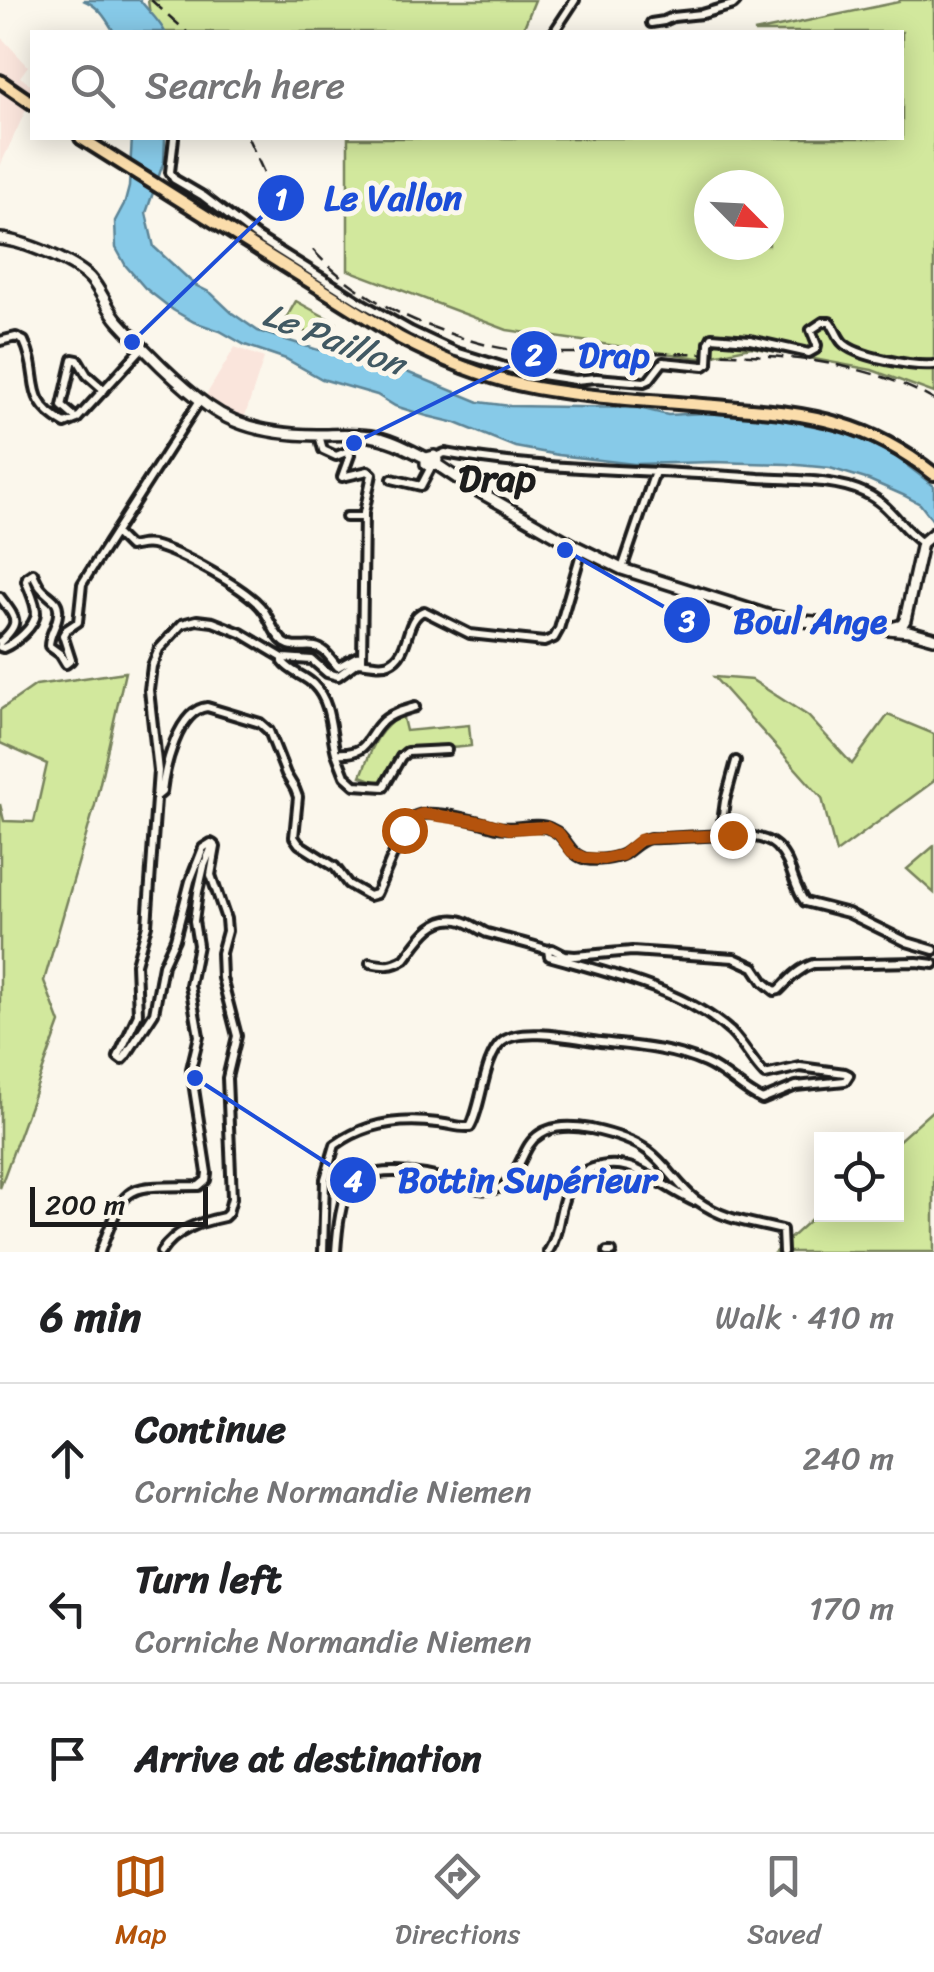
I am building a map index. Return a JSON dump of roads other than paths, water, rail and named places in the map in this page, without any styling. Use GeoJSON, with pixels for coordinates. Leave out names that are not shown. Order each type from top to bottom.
{"type":"FeatureCollection","features":[{"type":"Feature","properties":{"kind":"main road"},"geometry":{"type":"LineString","coordinates":[[0,83],[30,104]]}},
{"type":"Feature","properties":{"kind":"main road"},"geometry":{"type":"LineString","coordinates":[[87,140],[400,338],[474,373],[536,388],[794,414],[842,424],[903,449],[934,472]]}},
{"type":"Feature","properties":{"kind":"street"},"geometry":{"type":"LineString","coordinates":[[555,30],[576,0]]}},
{"type":"Feature","properties":{"kind":"street"},"geometry":{"type":"LineString","coordinates":[[651,23],[702,14],[733,5],[734,0]]}},
{"type":"Feature","properties":{"kind":"street"},"geometry":{"type":"LineString","coordinates":[[174,140],[170,172],[174,179],[257,236],[411,331],[456,352],[521,372],[575,380],[644,382],[663,362],[704,366],[708,363],[708,343],[712,337],[750,340],[809,353],[817,345],[811,330],[823,322],[830,322],[849,348],[890,361],[934,365]]}},
{"type":"Feature","properties":{"kind":"street"},"geometry":{"type":"LineString","coordinates":[[0,239],[29,245],[84,273],[120,322],[200,400],[224,415],[280,432],[388,440],[622,570],[767,616],[887,630],[906,627],[928,636]]}},
{"type":"Feature","properties":{"kind":"street"},"geometry":{"type":"LineString","coordinates":[[0,341],[16,337],[24,342],[38,401],[65,424],[77,420],[144,346]]}},
{"type":"Feature","properties":{"kind":"street"},"geometry":{"type":"LineString","coordinates":[[77,420],[62,406],[73,359],[104,390]]}},
{"type":"Feature","properties":{"kind":"street"},"geometry":{"type":"LineString","coordinates":[[0,597],[15,622],[0,644],[3,648],[25,632],[36,614],[26,581],[32,573],[58,606],[49,646],[69,663],[64,635],[78,622],[82,584],[200,400]]}},
{"type":"Feature","properties":{"kind":"street"},"geometry":{"type":"LineString","coordinates":[[319,435],[323,450],[336,456],[350,454],[342,478],[371,472],[364,519],[362,659]]}},
{"type":"Feature","properties":{"kind":"street"},"geometry":{"type":"LineString","coordinates":[[392,479],[421,486],[432,462],[445,453],[553,468],[720,475],[845,486],[864,492],[928,538],[906,627]]}},
{"type":"Feature","properties":{"kind":"street"},"geometry":{"type":"LineString","coordinates":[[622,570],[655,472]]}},
{"type":"Feature","properties":{"kind":"street"},"geometry":{"type":"LineString","coordinates":[[346,517],[364,519]]}},
{"type":"Feature","properties":{"kind":"street"},"geometry":{"type":"LineString","coordinates":[[116,533],[129,547],[151,544],[203,567],[249,596],[266,612],[268,622],[284,642],[297,648],[314,646],[338,667],[356,657],[383,665],[395,659],[404,647],[416,614],[424,611],[470,634],[549,641],[559,629],[582,550]]}},
{"type":"Feature","properties":{"kind":"street"},"geometry":{"type":"LineString","coordinates":[[161,1252],[187,1228],[224,1216],[231,1206],[227,1078],[237,1036],[222,978],[220,954],[226,927],[211,875],[216,847],[208,843],[190,881],[175,939],[162,965],[154,1013],[125,1057],[120,1060],[118,1055],[138,1014],[136,964],[147,924],[157,755],[148,690],[155,657],[166,640],[190,621],[214,622],[241,632],[284,658],[312,660],[335,676],[362,659]]}},
{"type":"Feature","properties":{"kind":"street"},"geometry":{"type":"LineString","coordinates":[[284,658],[286,667],[305,677],[320,692],[328,709],[336,753],[345,776],[355,786],[384,787],[407,752],[447,750]]}},
{"type":"Feature","properties":{"kind":"street"},"geometry":{"type":"LineString","coordinates":[[155,801],[162,792],[173,746],[182,728],[193,712],[207,707],[260,723],[270,731],[298,797],[294,837],[298,844],[335,867],[348,884],[369,896],[376,894],[404,830],[418,814],[438,814],[509,829],[546,827],[559,834],[578,856],[592,859],[622,855],[640,840],[765,838],[790,864],[804,902],[848,913],[907,942],[934,950]]}},
{"type":"Feature","properties":{"kind":"street"},"geometry":{"type":"LineString","coordinates":[[336,753],[354,753],[383,721],[416,707]]}},
{"type":"Feature","properties":{"kind":"street"},"geometry":{"type":"LineString","coordinates":[[720,836],[736,761]]}},
{"type":"Feature","properties":{"kind":"street"},"geometry":{"type":"LineString","coordinates":[[100,1252],[126,1194],[147,1186],[199,1186],[207,1174],[190,1069],[199,1036],[190,985],[198,945],[194,922],[198,892],[212,844]]}},
{"type":"Feature","properties":{"kind":"street"},"geometry":{"type":"LineString","coordinates":[[370,962],[387,966],[405,960],[427,931],[447,920],[458,920],[564,955],[632,951],[734,958],[754,966],[775,991],[814,964],[934,964]]}},
{"type":"Feature","properties":{"kind":"street"},"geometry":{"type":"LineString","coordinates":[[323,1252],[325,1179],[335,1146],[360,1130],[384,1123],[438,1122],[470,1127],[498,1046],[512,1037],[573,1036],[666,1049],[720,1070],[762,1100],[796,1086],[848,1078],[845,1074],[800,1067],[765,1075],[731,1032],[691,1004],[549,956],[548,950]]}},
{"type":"Feature","properties":{"kind":"street"},"geometry":{"type":"LineString","coordinates":[[336,1252],[346,1194],[356,1182],[394,1172],[424,1174],[486,1190],[499,1188],[516,1171],[529,1145],[554,1127],[591,1130],[646,1149],[695,1199],[730,1218],[782,1230],[784,1252]]}},
{"type":"Feature","properties":{"kind":"street"},"geometry":{"type":"LineString","coordinates":[[548,1252],[573,1179],[598,1166],[630,1167],[692,1201],[695,1199]]}},
{"type":"Feature","properties":{"kind":"water"},"geometry":{"type":"Polygon","coordinates":[[[83,0],[140,0],[164,30],[113,30],[83,0]]]}},
{"type":"Feature","properties":{"kind":"water"},"geometry":{"type":"Polygon","coordinates":[[[132,140],[165,140],[164,161],[146,213],[154,247],[195,285],[258,331],[318,350],[337,348],[361,353],[479,402],[639,408],[668,415],[766,417],[858,437],[896,457],[934,486],[934,522],[920,504],[903,495],[830,468],[714,462],[634,464],[558,455],[515,447],[456,423],[395,406],[377,395],[322,379],[286,359],[194,322],[145,288],[116,248],[115,221],[129,187],[132,140]]]}},
{"type":"Feature","properties":{"kind":"railway"},"geometry":{"type":"LineString","coordinates":[[151,0],[185,30]]}},
{"type":"Feature","properties":{"kind":"railway"},"geometry":{"type":"LineString","coordinates":[[249,140],[278,203]]}},
{"type":"Feature","properties":{"kind":"railway"},"geometry":{"type":"LineString","coordinates":[[313,250],[362,292],[390,308],[442,331],[490,346],[546,353],[726,354],[814,361],[856,369],[934,400]]}},
{"type":"Feature","properties":{"kind":"place","name":"Le Vallon"},"geometry":{"type":"Point","coordinates":[132,342]}},
{"type":"Feature","properties":{"kind":"place","name":"Drap"},"geometry":{"type":"Point","coordinates":[354,443]}},
{"type":"Feature","properties":{"kind":"place","name":"Boul Ange"},"geometry":{"type":"Point","coordinates":[565,550]}},
{"type":"Feature","properties":{"kind":"place","name":"Bottin Supérieur"},"geometry":{"type":"Point","coordinates":[195,1078]}},
{"type":"Feature","properties":{"kind":"district","name":"Drap"},"geometry":{"type":"Point","coordinates":[497,478]}},
{"type":"Feature","properties":{"kind":"water label","name":"Le Paillon"},"geometry":{"type":"Point","coordinates":[334,339]}}]}
